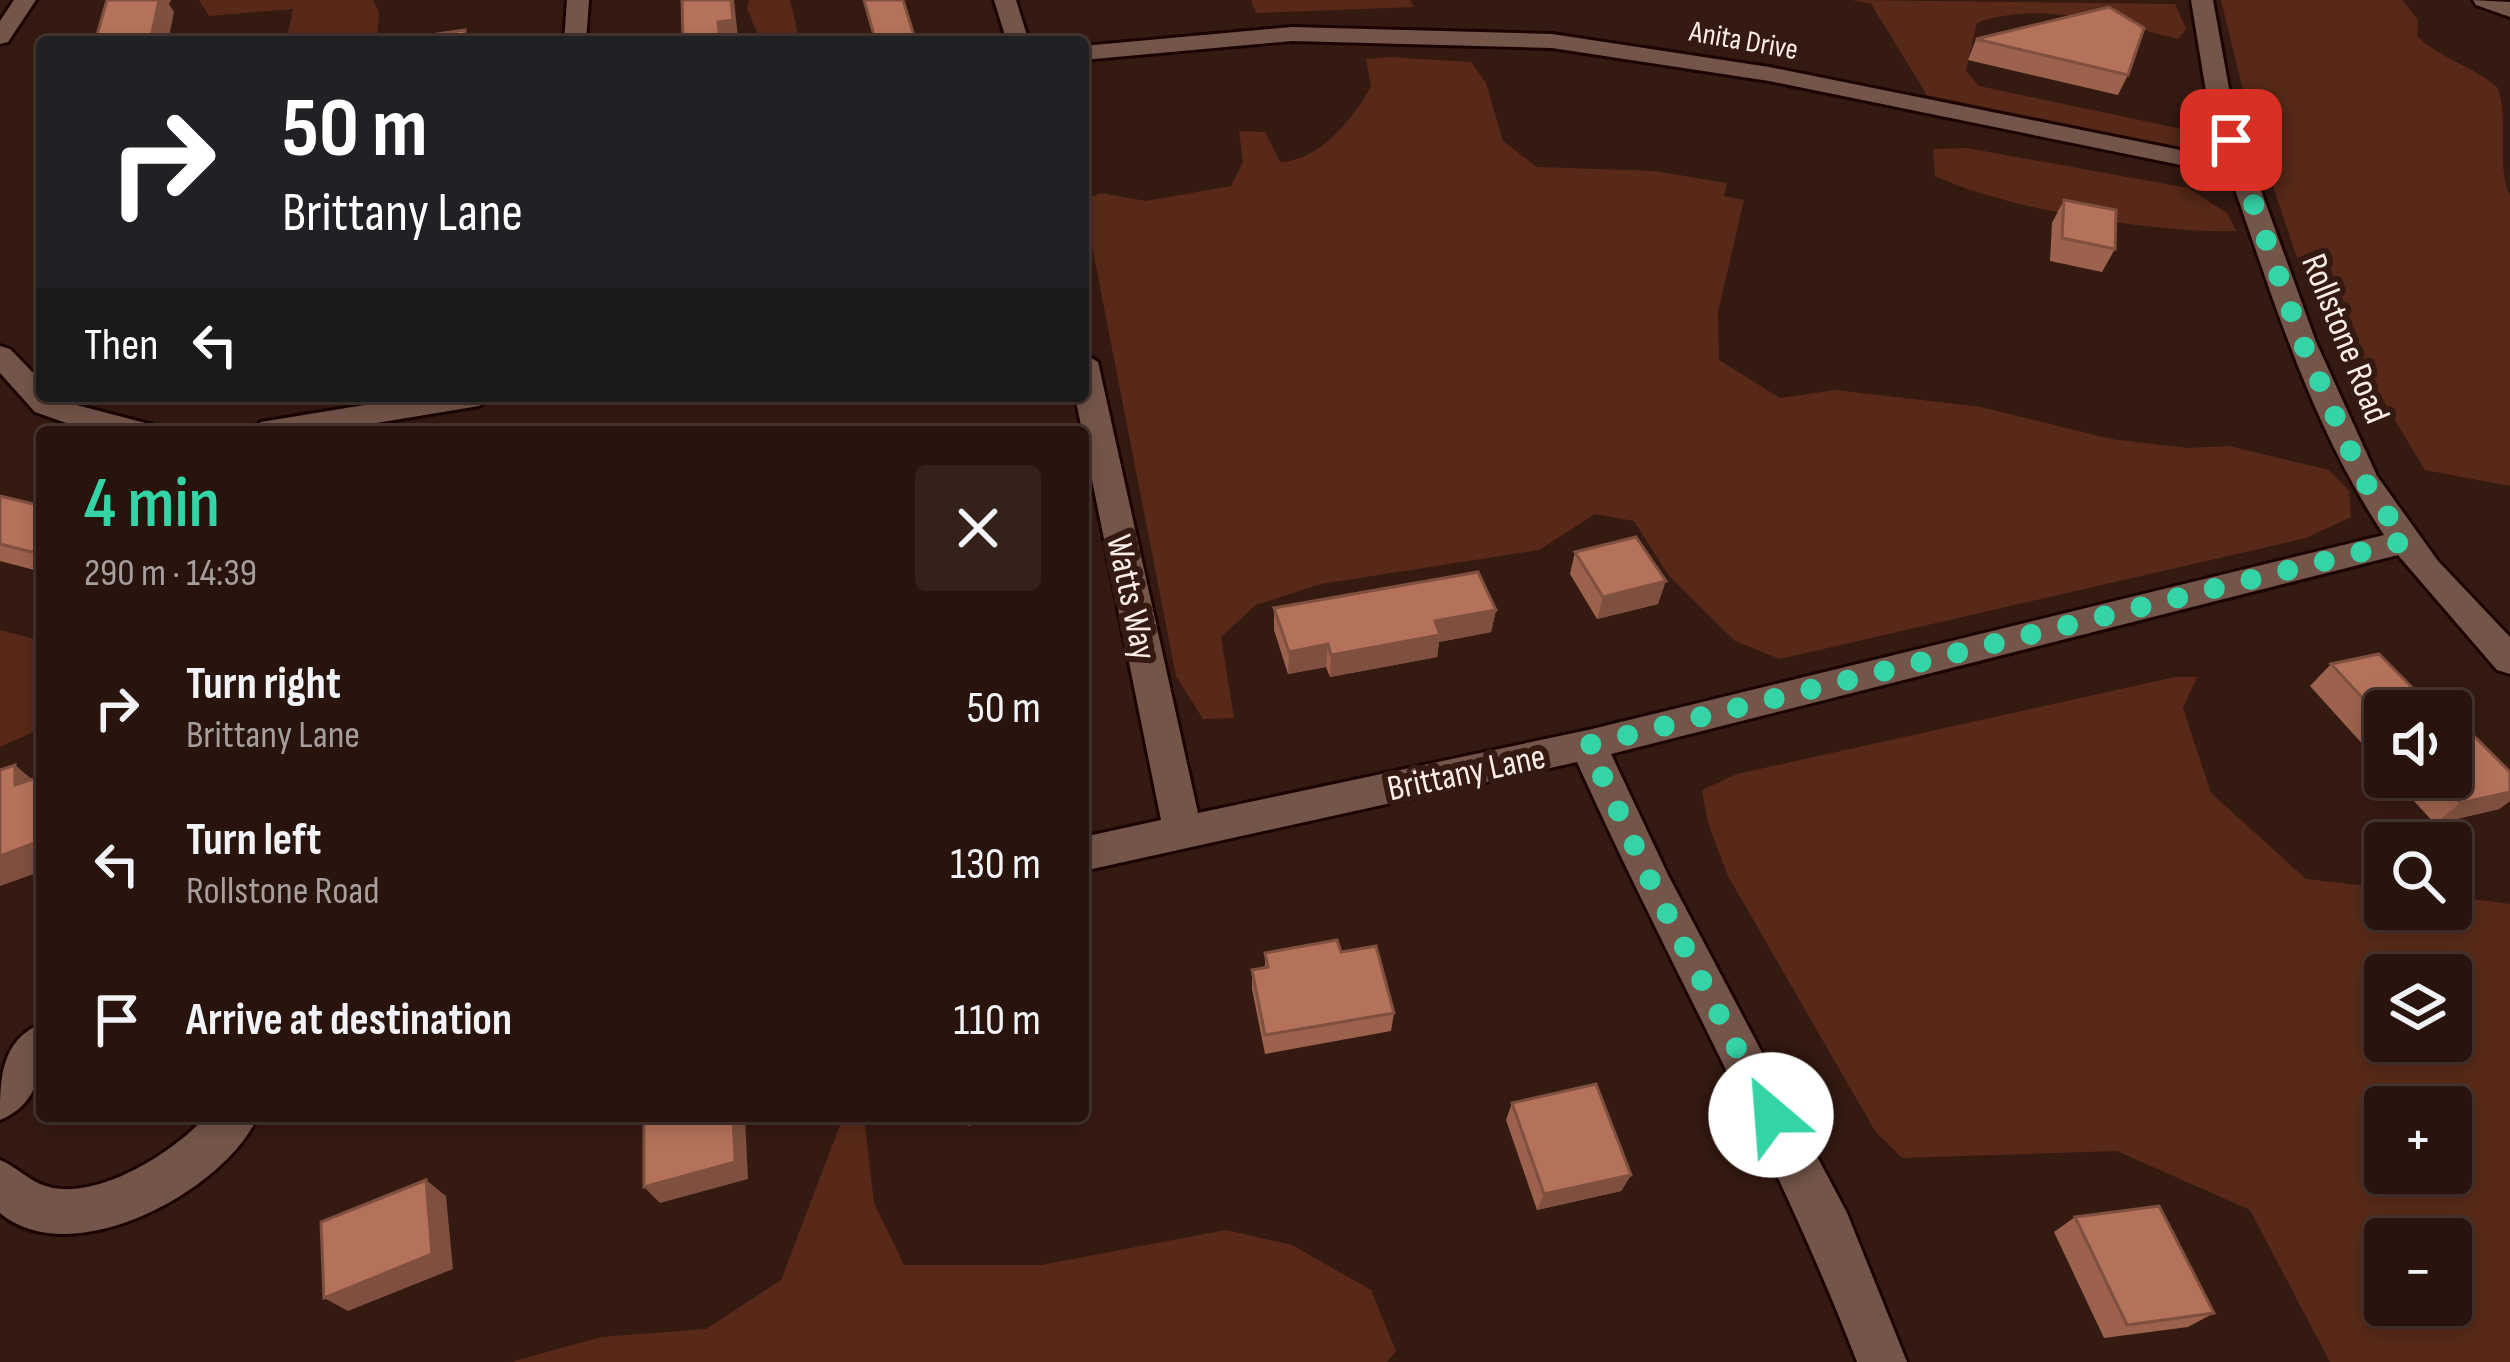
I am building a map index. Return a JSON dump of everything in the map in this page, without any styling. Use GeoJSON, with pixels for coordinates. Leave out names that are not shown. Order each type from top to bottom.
{"type":"FeatureCollection","features":[{"type":"Feature","properties":{"kind":"street"},"geometry":{"type":"LineString","coordinates":[[0,37],[25,0]]}},
{"type":"Feature","properties":{"kind":"street"},"geometry":{"type":"LineString","coordinates":[[575,36],[578,0]]}},
{"type":"Feature","properties":{"kind":"street"},"geometry":{"type":"LineString","coordinates":[[1005,0],[1016,36]]}},
{"type":"Feature","properties":{"kind":"street","name":"Rollstone Road"},"geometry":{"type":"LineString","coordinates":[[2202,0],[2222,116],[2302,342],[2363,479],[2464,616],[2510,660]]}},
{"type":"Feature","properties":{"kind":"street"},"geometry":{"type":"LineString","coordinates":[[2484,0],[2510,10]]}},
{"type":"Feature","properties":{"kind":"street","name":"Anita Drive"},"geometry":{"type":"LineString","coordinates":[[1089,52],[1292,34],[1552,41],[1735,68],[2243,170]]}},
{"type":"Feature","properties":{"kind":"street"},"geometry":{"type":"LineString","coordinates":[[0,355],[36,394]]}},
{"type":"Feature","properties":{"kind":"street","name":"Watts Way"},"geometry":{"type":"LineString","coordinates":[[1089,390],[1183,832]]}},
{"type":"Feature","properties":{"kind":"street"},"geometry":{"type":"LineString","coordinates":[[43,402],[106,426]]}},
{"type":"Feature","properties":{"kind":"street"},"geometry":{"type":"LineString","coordinates":[[297,426],[442,402]]}},
{"type":"Feature","properties":{"kind":"street","name":"Brittany Lane"},"geometry":{"type":"LineString","coordinates":[[1089,853],[1588,745],[2405,541]]}},
{"type":"Feature","properties":{"kind":"street"},"geometry":{"type":"LineString","coordinates":[[1588,745],[1653,886],[1830,1230],[1882,1362]]}},
{"type":"Feature","properties":{"kind":"street"},"geometry":{"type":"LineString","coordinates":[[0,1098],[36,1052]]}},
{"type":"Feature","properties":{"kind":"street"},"geometry":{"type":"LineString","coordinates":[[0,1184],[12,1198],[48,1211],[94,1209],[145,1192],[192,1162],[229,1122]]}},
{"type":"Feature","properties":{"kind":"shaded area"},"geometry":{"type":"Polygon","coordinates":[[[199,0],[373,0],[379,13],[377,36],[287,36],[293,9],[209,16],[199,0]]]}},
{"type":"Feature","properties":{"kind":"shaded area"},"geometry":{"type":"Polygon","coordinates":[[[749,0],[790,0],[799,36],[759,36],[747,8],[749,0]]]}},
{"type":"Feature","properties":{"kind":"shaded area"},"geometry":{"type":"Polygon","coordinates":[[[1251,0],[1410,0],[1414,7],[1256,13],[1251,0]]]}},
{"type":"Feature","properties":{"kind":"shaded area"},"geometry":{"type":"Polygon","coordinates":[[[1852,0],[2175,4],[2186,29],[2178,39],[2051,14],[2001,16],[1977,23],[1966,71],[1979,86],[2187,130],[2204,144],[2182,148],[1927,95],[1871,4],[1852,0]]]}},
{"type":"Feature","properties":{"kind":"shaded area"},"geometry":{"type":"Polygon","coordinates":[[[2221,0],[2402,0],[2418,20],[2417,36],[2497,87],[2503,170],[2510,196],[2510,486],[2425,470],[2296,255],[2249,115],[2221,0]]]}},
{"type":"Feature","properties":{"kind":"shaded area"},"geometry":{"type":"Polygon","coordinates":[[[1366,59],[1471,62],[1486,83],[1503,141],[1537,167],[1655,171],[1727,183],[1724,196],[1744,200],[1718,312],[1719,360],[1780,398],[1836,390],[1981,407],[2111,439],[2188,448],[2229,446],[2329,470],[2349,491],[2351,517],[2306,538],[1780,659],[1735,641],[1669,576],[1634,521],[1595,514],[1539,550],[1321,584],[1256,605],[1221,637],[1234,718],[1203,719],[1176,676],[1089,231],[1089,198],[1101,193],[1146,201],[1231,186],[1243,162],[1239,131],[1265,132],[1280,162],[1308,154],[1344,125],[1371,87],[1366,59]]]}},
{"type":"Feature","properties":{"kind":"shaded area"},"geometry":{"type":"Polygon","coordinates":[[[1967,148],[2188,188],[2227,213],[2236,231],[2082,217],[2000,199],[1935,176],[1933,149],[1967,148]]]}},
{"type":"Feature","properties":{"kind":"shaded area"},"geometry":{"type":"Polygon","coordinates":[[[0,630],[36,639],[36,731],[0,747],[0,630]]]}},
{"type":"Feature","properties":{"kind":"shaded area"},"geometry":{"type":"Polygon","coordinates":[[[2175,677],[2197,677],[2183,708],[2211,793],[2306,879],[2364,886],[2364,930],[2472,930],[2472,899],[2510,904],[2510,1362],[2330,1362],[2250,1210],[2117,1151],[1902,1158],[1875,1131],[1728,876],[1708,823],[1702,790],[1737,774],[2175,677]]]}},
{"type":"Feature","properties":{"kind":"shaded area"},"geometry":{"type":"Polygon","coordinates":[[[841,1122],[865,1122],[874,1203],[904,1265],[1041,1265],[1226,1230],[1292,1245],[1371,1290],[1396,1351],[1387,1362],[511,1362],[601,1337],[706,1329],[781,1280],[841,1122]]]}},
{"type":"Feature","properties":{"kind":"building"},"geometry":{"type":"Polygon","coordinates":[[[107,0],[159,0],[151,36],[97,36],[107,0]]]}},
{"type":"Feature","properties":{"kind":"building"},"geometry":{"type":"Polygon","coordinates":[[[682,0],[731,0],[733,20],[718,22],[719,36],[683,36],[682,0]]]}},
{"type":"Feature","properties":{"kind":"building"},"geometry":{"type":"Polygon","coordinates":[[[864,0],[903,0],[914,36],[874,36],[864,0]]]}},
{"type":"Feature","properties":{"kind":"building"},"geometry":{"type":"Polygon","coordinates":[[[2109,7],[2144,28],[2128,75],[1976,39],[2109,7]]]}},
{"type":"Feature","properties":{"kind":"building"},"geometry":{"type":"Polygon","coordinates":[[[465,30],[464,36],[423,36],[465,30]]]}},
{"type":"Feature","properties":{"kind":"building"},"geometry":{"type":"Polygon","coordinates":[[[2064,200],[2116,210],[2115,249],[2062,238],[2064,200]]]}},
{"type":"Feature","properties":{"kind":"building"},"geometry":{"type":"Polygon","coordinates":[[[0,496],[36,505],[36,549],[32,552],[0,544],[0,496]]]}},
{"type":"Feature","properties":{"kind":"building"},"geometry":{"type":"Polygon","coordinates":[[[1636,537],[1666,581],[1603,597],[1575,552],[1636,537]]]}},
{"type":"Feature","properties":{"kind":"building"},"geometry":{"type":"Polygon","coordinates":[[[1478,572],[1496,610],[1435,621],[1440,635],[1331,655],[1328,644],[1289,652],[1274,608],[1478,572]]]}},
{"type":"Feature","properties":{"kind":"building"},"geometry":{"type":"Polygon","coordinates":[[[2379,654],[2414,690],[2364,690],[2364,699],[2331,664],[2379,654]]]}},
{"type":"Feature","properties":{"kind":"building"},"geometry":{"type":"Polygon","coordinates":[[[2472,734],[2510,772],[2510,792],[2460,803],[2455,798],[2472,798],[2472,734]]]}},
{"type":"Feature","properties":{"kind":"building"},"geometry":{"type":"Polygon","coordinates":[[[15,765],[15,785],[36,778],[36,842],[0,856],[0,770],[15,765]]]}},
{"type":"Feature","properties":{"kind":"building"},"geometry":{"type":"Polygon","coordinates":[[[1337,940],[1341,952],[1376,946],[1394,1013],[1265,1035],[1252,970],[1268,967],[1265,953],[1337,940]]]}},
{"type":"Feature","properties":{"kind":"building"},"geometry":{"type":"Polygon","coordinates":[[[1596,1084],[1631,1175],[1544,1194],[1512,1103],[1596,1084]]]}},
{"type":"Feature","properties":{"kind":"building"},"geometry":{"type":"Polygon","coordinates":[[[644,1122],[733,1122],[735,1162],[644,1187],[644,1122]]]}},
{"type":"Feature","properties":{"kind":"building"},"geometry":{"type":"Polygon","coordinates":[[[426,1180],[432,1254],[324,1298],[321,1222],[426,1180]]]}},
{"type":"Feature","properties":{"kind":"building"},"geometry":{"type":"Polygon","coordinates":[[[2159,1206],[2214,1313],[2127,1325],[2075,1217],[2159,1206]]]}},
{"type":"Feature","properties":{"kind":"route"},"geometry":{"type":"LineString","coordinates":[[1771,1115],[1653,886],[1588,745],[2405,541],[2363,479],[2302,342],[2231,140]]}}]}
